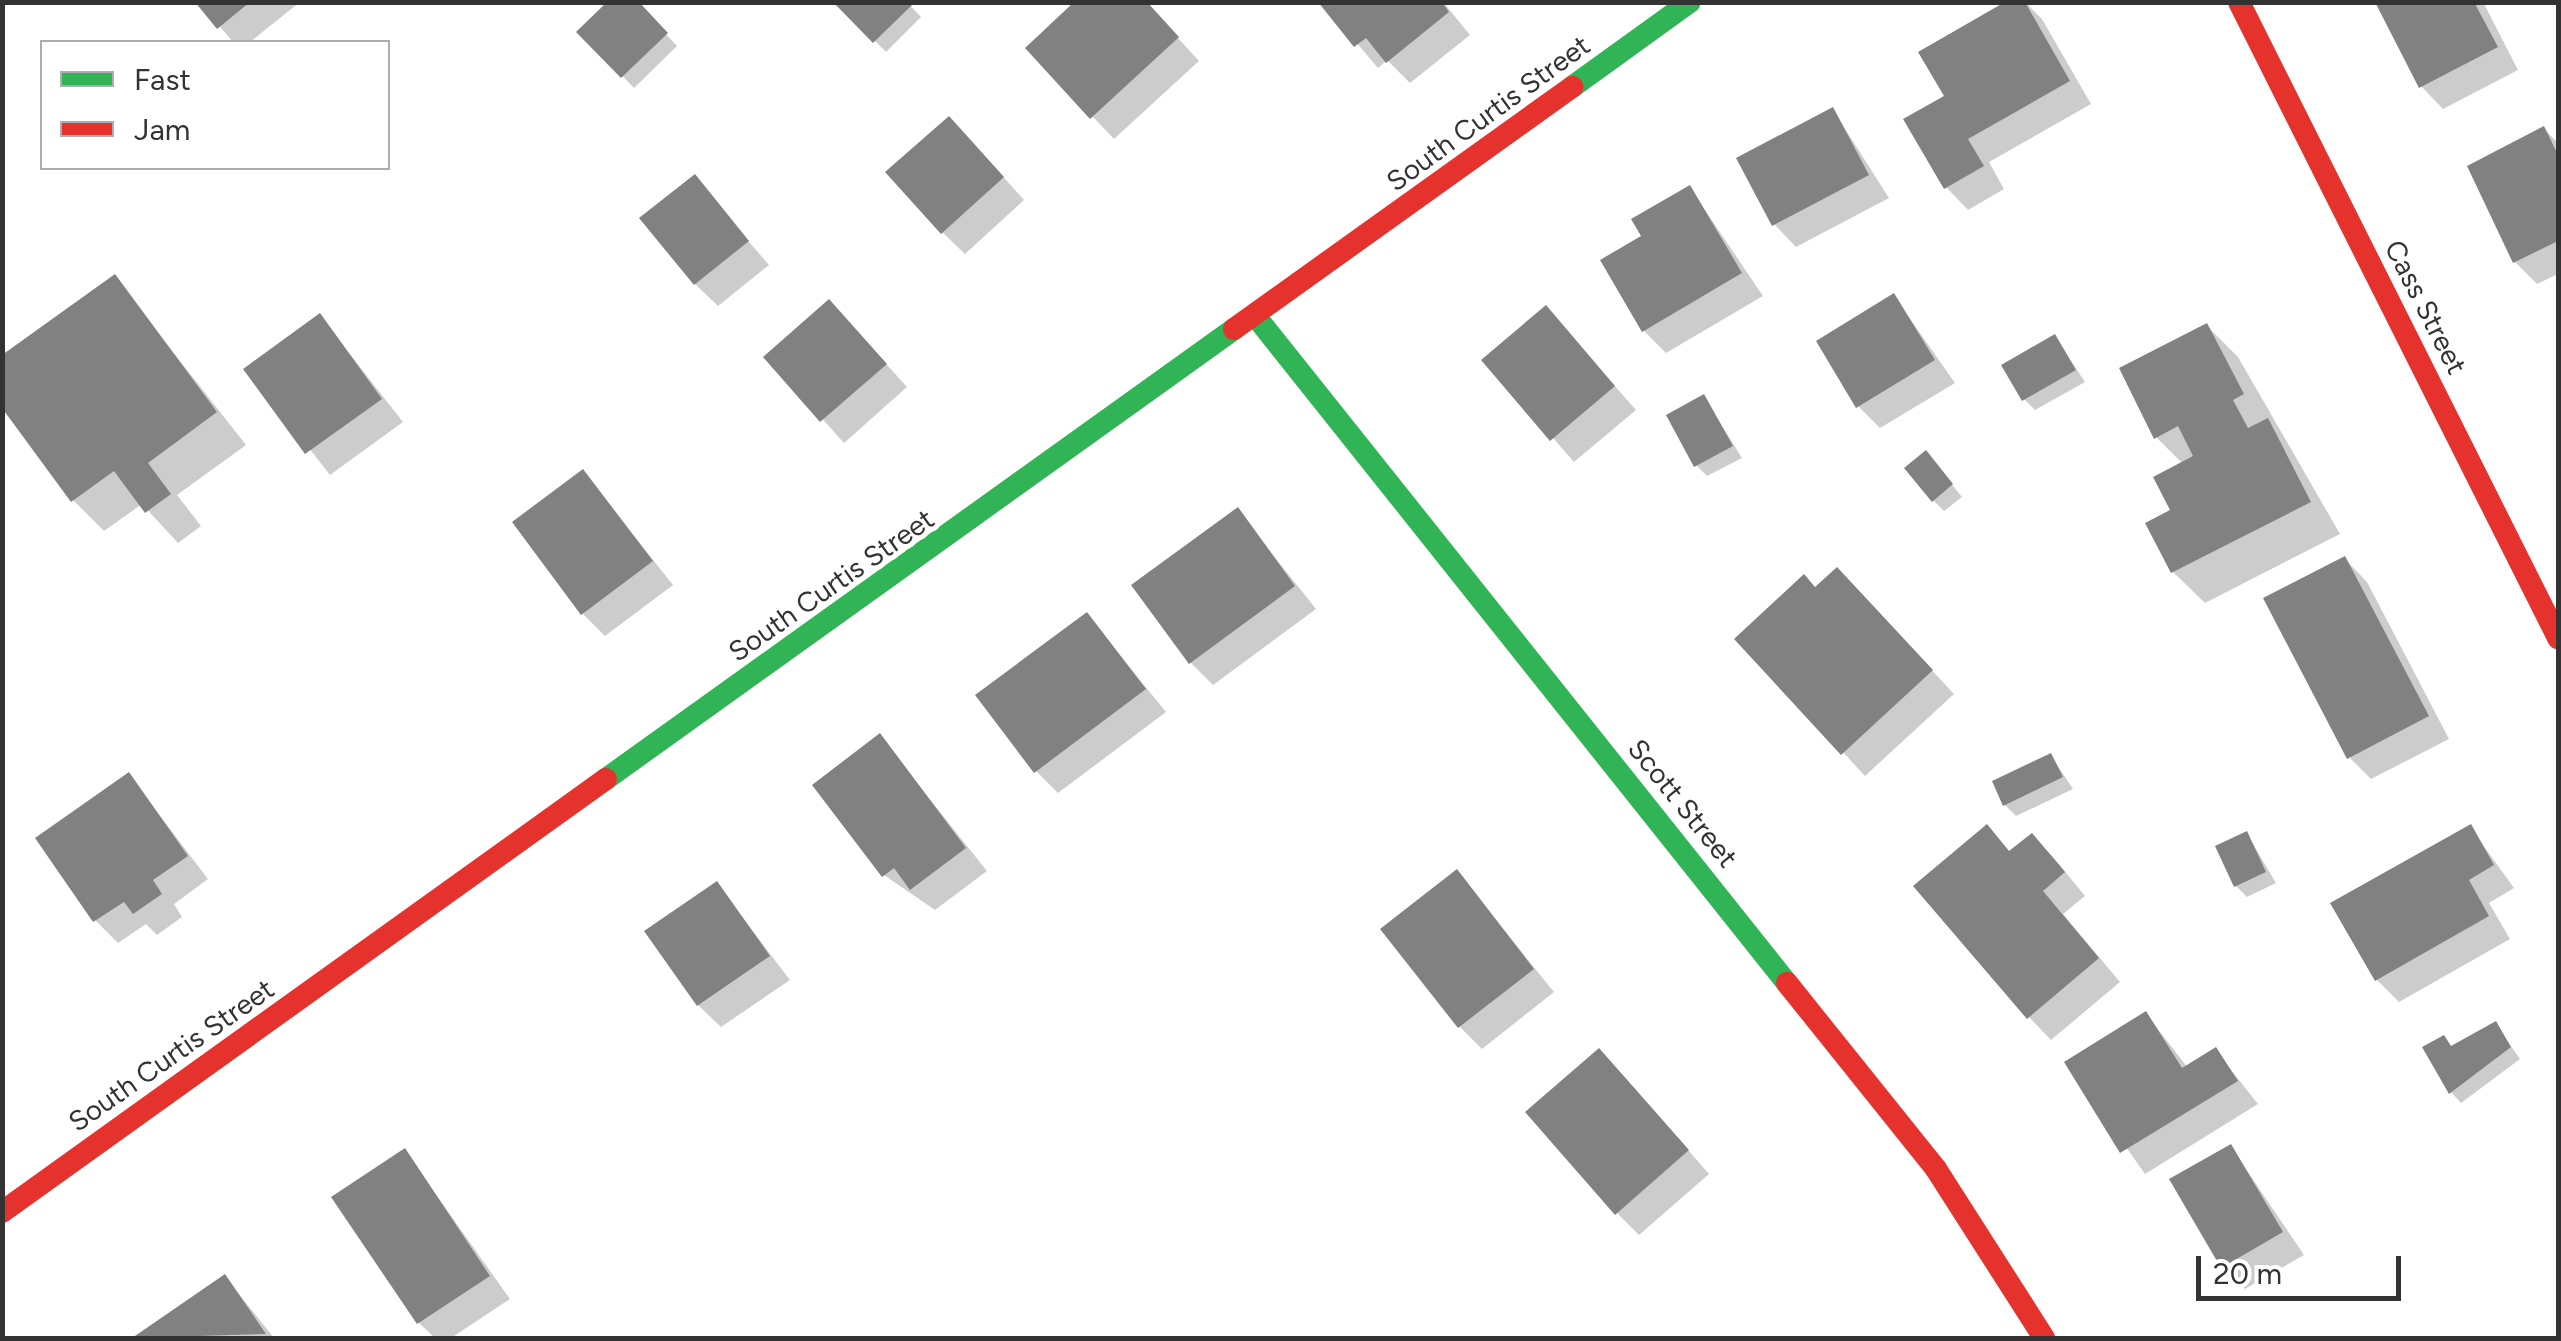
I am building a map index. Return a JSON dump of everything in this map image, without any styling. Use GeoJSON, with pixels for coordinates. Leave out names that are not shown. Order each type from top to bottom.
{"type":"FeatureCollection","features":[{"type":"Feature","properties":{"kind":"street","name":"South Curtis Street"},"geometry":{"type":"LineString","coordinates":[[2,1212],[1257,318],[1690,2]]}},
{"type":"Feature","properties":{"kind":"street","name":"Cass Street"},"geometry":{"type":"LineString","coordinates":[[2239,2],[2558,638]]}},
{"type":"Feature","properties":{"kind":"street","name":"Scott Street"},"geometry":{"type":"LineString","coordinates":[[1257,318],[1936,1169],[2044,1338]]}},
{"type":"Feature","properties":{"kind":"building"},"geometry":{"type":"Polygon","coordinates":[[[195,2],[250,2],[217,29],[195,2]]]}},
{"type":"Feature","properties":{"kind":"building"},"geometry":{"type":"Polygon","coordinates":[[[607,2],[639,2],[668,33],[621,78],[576,32],[607,2]]]}},
{"type":"Feature","properties":{"kind":"building"},"geometry":{"type":"Polygon","coordinates":[[[833,2],[910,2],[912,5],[873,43],[833,2]]]}},
{"type":"Feature","properties":{"kind":"building"},"geometry":{"type":"Polygon","coordinates":[[[1074,2],[1147,2],[1179,37],[1090,119],[1025,48],[1074,2]]]}},
{"type":"Feature","properties":{"kind":"building"},"geometry":{"type":"Polygon","coordinates":[[[1318,2],[1442,2],[1449,12],[1386,63],[1366,38],[1354,47],[1318,2]]]}},
{"type":"Feature","properties":{"kind":"building"},"geometry":{"type":"Polygon","coordinates":[[[2005,2],[2025,2],[2070,81],[1968,139],[1984,166],[1944,189],[1903,119],[1944,96],[1918,52],[2005,2]]]}},
{"type":"Feature","properties":{"kind":"building"},"geometry":{"type":"Polygon","coordinates":[[[2375,2],[2474,2],[2498,47],[2419,88],[2375,2]]]}},
{"type":"Feature","properties":{"kind":"building"},"geometry":{"type":"Polygon","coordinates":[[[1833,107],[1869,175],[1772,226],[1736,158],[1833,107]]]}},
{"type":"Feature","properties":{"kind":"building"},"geometry":{"type":"Polygon","coordinates":[[[949,116],[1004,177],[941,234],[885,172],[949,116]]]}},
{"type":"Feature","properties":{"kind":"building"},"geometry":{"type":"Polygon","coordinates":[[[2544,126],[2558,155],[2558,241],[2513,263],[2467,166],[2544,126]]]}},
{"type":"Feature","properties":{"kind":"building"},"geometry":{"type":"Polygon","coordinates":[[[695,174],[749,241],[694,285],[639,218],[695,174]]]}},
{"type":"Feature","properties":{"kind":"building"},"geometry":{"type":"Polygon","coordinates":[[[1690,185],[1742,273],[1642,332],[1600,260],[1641,236],[1631,219],[1690,185]]]}},
{"type":"Feature","properties":{"kind":"building"},"geometry":{"type":"Polygon","coordinates":[[[115,274],[217,412],[148,463],[171,494],[145,513],[114,471],[71,502],[2,408],[2,355],[115,274]]]}},
{"type":"Feature","properties":{"kind":"building"},"geometry":{"type":"Polygon","coordinates":[[[1894,293],[1935,360],[1856,408],[1816,341],[1894,293]]]}},
{"type":"Feature","properties":{"kind":"building"},"geometry":{"type":"Polygon","coordinates":[[[829,299],[887,364],[820,422],[763,357],[829,299]]]}},
{"type":"Feature","properties":{"kind":"building"},"geometry":{"type":"Polygon","coordinates":[[[1546,305],[1615,386],[1550,441],[1481,360],[1546,305]]]}},
{"type":"Feature","properties":{"kind":"building"},"geometry":{"type":"Polygon","coordinates":[[[320,313],[382,399],[305,454],[243,369],[320,313]]]}},
{"type":"Feature","properties":{"kind":"building"},"geometry":{"type":"Polygon","coordinates":[[[2207,323],[2244,394],[2233,400],[2248,428],[2268,418],[2311,502],[2171,573],[2145,523],[2170,510],[2153,477],[2193,456],[2178,426],[2154,439],[2119,368],[2207,323]]]}},
{"type":"Feature","properties":{"kind":"building"},"geometry":{"type":"Polygon","coordinates":[[[2055,334],[2076,370],[2022,401],[2001,365],[2055,334]]]}},
{"type":"Feature","properties":{"kind":"building"},"geometry":{"type":"Polygon","coordinates":[[[1704,394],[1733,446],[1694,467],[1666,415],[1704,394]]]}},
{"type":"Feature","properties":{"kind":"building"},"geometry":{"type":"Polygon","coordinates":[[[1926,450],[1953,484],[1932,502],[1904,468],[1926,450]]]}},
{"type":"Feature","properties":{"kind":"building"},"geometry":{"type":"Polygon","coordinates":[[[583,469],[653,561],[581,615],[512,522],[583,469]]]}},
{"type":"Feature","properties":{"kind":"building"},"geometry":{"type":"Polygon","coordinates":[[[1238,507],[1295,586],[1189,664],[1131,585],[1238,507]]]}},
{"type":"Feature","properties":{"kind":"building"},"geometry":{"type":"Polygon","coordinates":[[[2345,556],[2429,716],[2347,759],[2263,598],[2345,556]]]}},
{"type":"Feature","properties":{"kind":"building"},"geometry":{"type":"Polygon","coordinates":[[[1837,567],[1933,670],[1841,755],[1734,639],[1804,574],[1815,587],[1837,567]]]}},
{"type":"Feature","properties":{"kind":"building"},"geometry":{"type":"Polygon","coordinates":[[[1087,612],[1146,689],[1034,773],[975,695],[1087,612]]]}},
{"type":"Feature","properties":{"kind":"building"},"geometry":{"type":"Polygon","coordinates":[[[880,733],[966,848],[910,890],[894,868],[882,877],[812,785],[880,733]]]}},
{"type":"Feature","properties":{"kind":"building"},"geometry":{"type":"Polygon","coordinates":[[[2051,753],[2063,777],[2003,806],[1992,781],[2051,753]]]}},
{"type":"Feature","properties":{"kind":"building"},"geometry":{"type":"Polygon","coordinates":[[[129,772],[188,856],[153,880],[162,894],[133,914],[124,902],[93,922],[35,838],[129,772]]]}},
{"type":"Feature","properties":{"kind":"building"},"geometry":{"type":"Polygon","coordinates":[[[1987,824],[2009,851],[2032,833],[2065,872],[2043,891],[2099,958],[2027,1019],[1913,886],[1987,824]]]}},
{"type":"Feature","properties":{"kind":"building"},"geometry":{"type":"Polygon","coordinates":[[[2471,824],[2494,865],[2469,880],[2489,916],[2375,981],[2330,903],[2471,824]]]}},
{"type":"Feature","properties":{"kind":"building"},"geometry":{"type":"Polygon","coordinates":[[[2247,831],[2266,872],[2234,887],[2215,846],[2247,831]]]}},
{"type":"Feature","properties":{"kind":"building"},"geometry":{"type":"Polygon","coordinates":[[[1457,869],[1534,969],[1458,1028],[1380,929],[1457,869]]]}},
{"type":"Feature","properties":{"kind":"building"},"geometry":{"type":"Polygon","coordinates":[[[717,881],[770,956],[697,1006],[644,931],[717,881]]]}},
{"type":"Feature","properties":{"kind":"building"},"geometry":{"type":"Polygon","coordinates":[[[2146,1011],[2182,1068],[2216,1047],[2238,1081],[2120,1153],[2064,1062],[2146,1011]]]}},
{"type":"Feature","properties":{"kind":"building"},"geometry":{"type":"Polygon","coordinates":[[[2496,1021],[2511,1047],[2449,1094],[2422,1047],[2444,1035],[2451,1046],[2496,1021]]]}},
{"type":"Feature","properties":{"kind":"building"},"geometry":{"type":"Polygon","coordinates":[[[1599,1048],[1689,1150],[1615,1215],[1525,1112],[1599,1048]]]}},
{"type":"Feature","properties":{"kind":"building"},"geometry":{"type":"Polygon","coordinates":[[[2231,1144],[2283,1232],[2221,1268],[2169,1179],[2231,1144]]]}},
{"type":"Feature","properties":{"kind":"building"},"geometry":{"type":"Polygon","coordinates":[[[405,1148],[490,1276],[417,1324],[331,1197],[405,1148]]]}},
{"type":"Feature","properties":{"kind":"building"},"geometry":{"type":"Polygon","coordinates":[[[225,1274],[266,1334],[132,1338],[225,1274]]]}},
{"type":"Feature","properties":{"kind":"traffic: fast"},"geometry":{"type":"LineString","coordinates":[[1572,87],[1690,2]]}},
{"type":"Feature","properties":{"kind":"traffic: fast"},"geometry":{"type":"LineString","coordinates":[[1257,318],[1787,983]]}},
{"type":"Feature","properties":{"kind":"traffic: fast"},"geometry":{"type":"LineString","coordinates":[[606,779],[1234,329]]}},
{"type":"Feature","properties":{"kind":"traffic: jam"},"geometry":{"type":"LineString","coordinates":[[2239,2],[2558,638]]}},
{"type":"Feature","properties":{"kind":"traffic: jam"},"geometry":{"type":"LineString","coordinates":[[1234,329],[1572,87]]}},
{"type":"Feature","properties":{"kind":"traffic: jam"},"geometry":{"type":"LineString","coordinates":[[2,1212],[606,779]]}},
{"type":"Feature","properties":{"kind":"traffic: jam"},"geometry":{"type":"LineString","coordinates":[[1787,983],[1936,1169],[2044,1338]]}}]}
